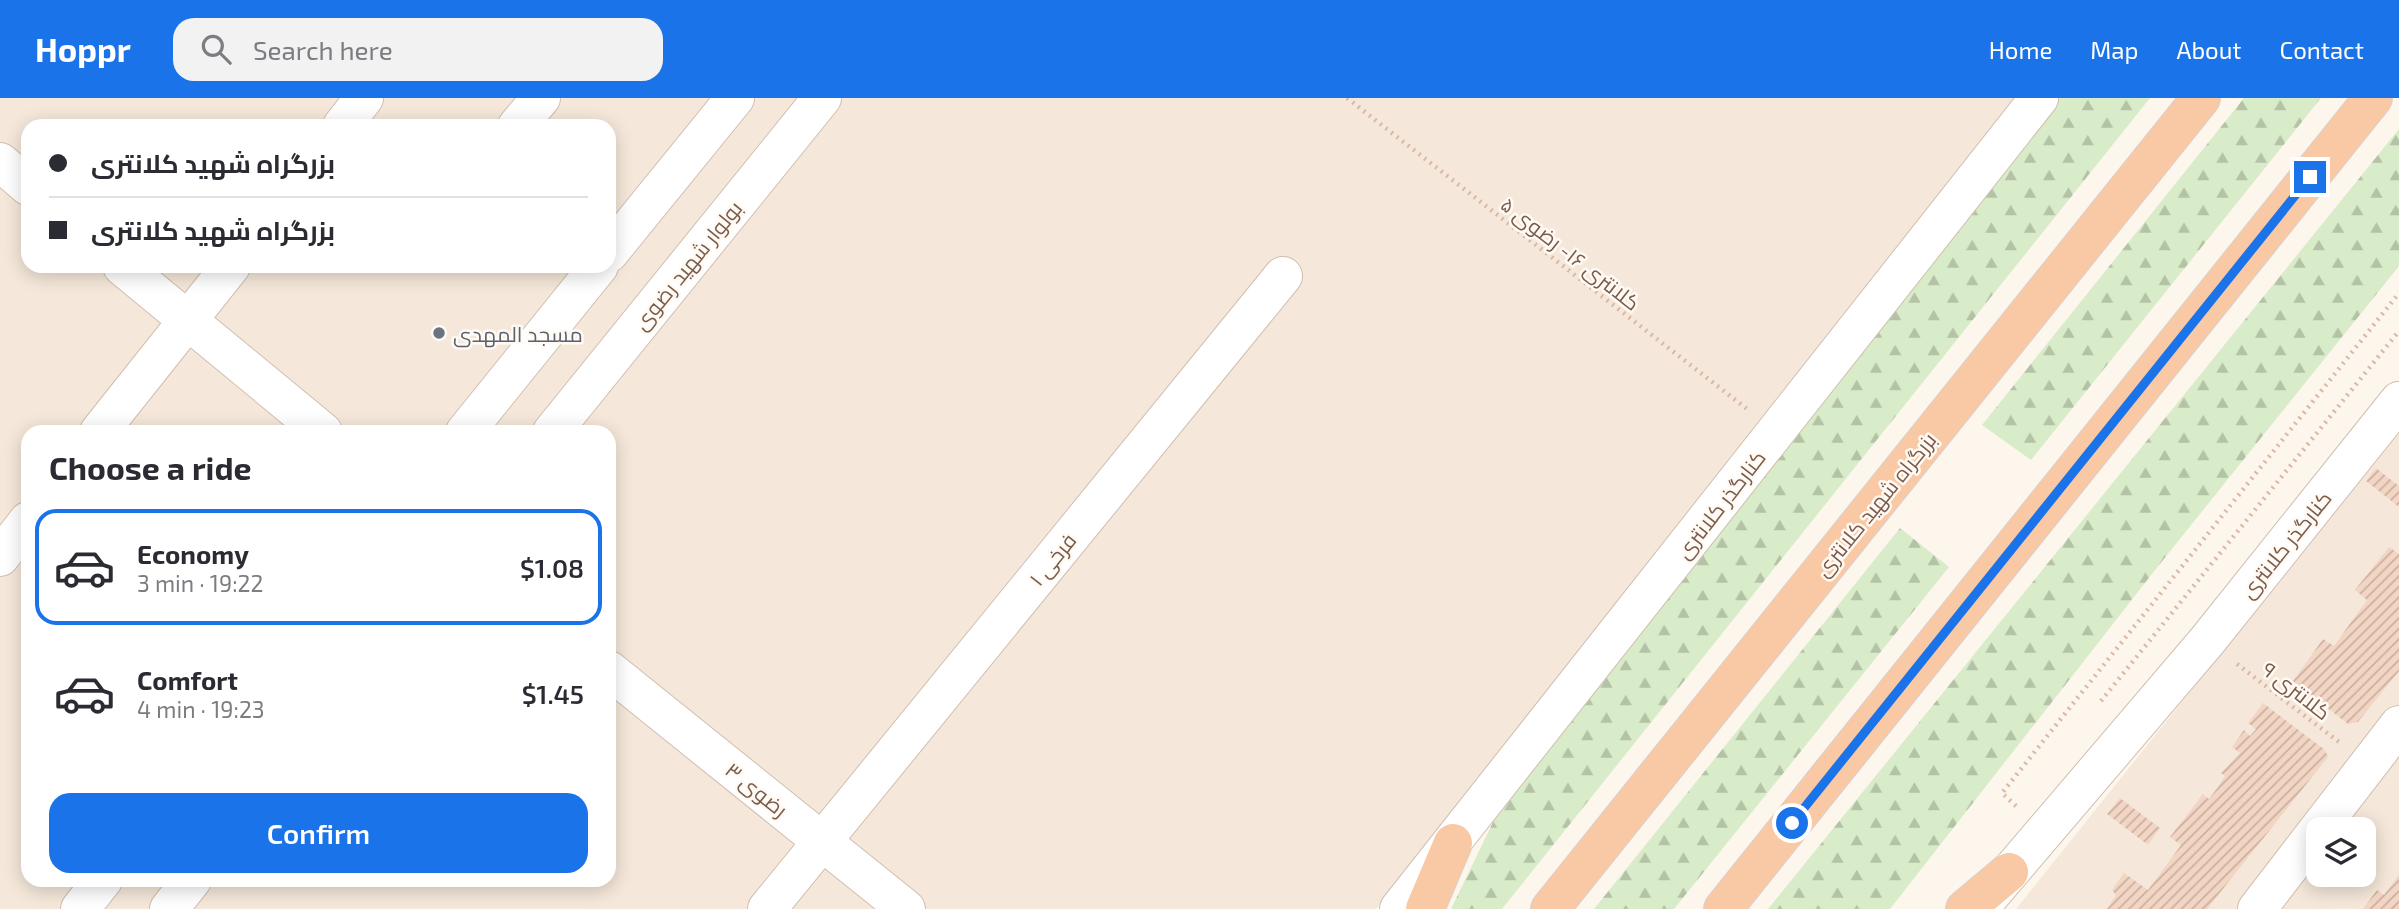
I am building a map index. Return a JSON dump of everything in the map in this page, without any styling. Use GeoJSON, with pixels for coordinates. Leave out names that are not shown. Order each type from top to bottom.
{"type":"FeatureCollection","features":[{"type":"Feature","properties":{"kind":"highway","name":"بزرگراه شهید کلانتری"},"geometry":{"type":"LineString","coordinates":[[1550,909],[2201,98]]}},
{"type":"Feature","properties":{"kind":"highway"},"geometry":{"type":"LineString","coordinates":[[1723,909],[2373,98]]}},
{"type":"Feature","properties":{"kind":"highway"},"geometry":{"type":"LineString","coordinates":[[1425,909],[1453,843]]}},
{"type":"Feature","properties":{"kind":"highway"},"geometry":{"type":"LineString","coordinates":[[1965,909],[2008,872]]}},
{"type":"Feature","properties":{"kind":"street"},"geometry":{"type":"LineString","coordinates":[[348,119],[364,98]]}},
{"type":"Feature","properties":{"kind":"street"},"geometry":{"type":"LineString","coordinates":[[523,119],[541,98]]}},
{"type":"Feature","properties":{"kind":"street"},"geometry":{"type":"LineString","coordinates":[[616,244],[735,98]]}},
{"type":"Feature","properties":{"kind":"street","name":"بولوار شهید رضوی"},"geometry":{"type":"LineString","coordinates":[[558,425],[821,98]]}},
{"type":"Feature","properties":{"kind":"street","name":"کنارگذر کلانتری"},"geometry":{"type":"LineString","coordinates":[[1399,909],[2039,98]]}},
{"type":"Feature","properties":{"kind":"street"},"geometry":{"type":"LineString","coordinates":[[0,162],[21,180]]}},
{"type":"Feature","properties":{"kind":"street"},"geometry":{"type":"LineString","coordinates":[[130,273],[314,425]]}},
{"type":"Feature","properties":{"kind":"street"},"geometry":{"type":"LineString","coordinates":[[105,425],[225,273]]}},
{"type":"Feature","properties":{"kind":"street"},"geometry":{"type":"LineString","coordinates":[[471,425],[593,273]]}},
{"type":"Feature","properties":{"kind":"street","name":"فرخی ۱"},"geometry":{"type":"LineString","coordinates":[[767,909],[1283,276]]}},
{"type":"Feature","properties":{"kind":"street","name":"کنارگذر کلانتری"},"geometry":{"type":"LineString","coordinates":[[1979,909],[2207,641],[2399,401]]}},
{"type":"Feature","properties":{"kind":"street"},"geometry":{"type":"LineString","coordinates":[[0,556],[21,530]]}},
{"type":"Feature","properties":{"kind":"street","name":"رضوی ۳"},"geometry":{"type":"LineString","coordinates":[[616,676],[906,909]]}},
{"type":"Feature","properties":{"kind":"street"},"geometry":{"type":"LineString","coordinates":[[2257,909],[2399,725]]}},
{"type":"Feature","properties":{"kind":"street"},"geometry":{"type":"LineString","coordinates":[[80,909],[97,887]]}},
{"type":"Feature","properties":{"kind":"street"},"geometry":{"type":"LineString","coordinates":[[169,909],[186,887]]}},
{"type":"Feature","properties":{"kind":"path","name":"کلانتری ۱۶- رضوی ۵"},"geometry":{"type":"LineString","coordinates":[[1347,98],[1776,432]]}},
{"type":"Feature","properties":{"kind":"path"},"geometry":{"type":"LineString","coordinates":[[2025,797],[2016,807],[2002,793],[2399,293]]}},
{"type":"Feature","properties":{"kind":"path"},"geometry":{"type":"LineString","coordinates":[[2100,704],[2399,331]]}},
{"type":"Feature","properties":{"kind":"path","name":"کلانتری ۹"},"geometry":{"type":"LineString","coordinates":[[2207,641],[2367,764]]}},
{"type":"Feature","properties":{"kind":"shaded area"},"geometry":{"type":"Polygon","coordinates":[[[0,98],[2025,98],[1376,909],[0,909],[0,98]]]}},
{"type":"Feature","properties":{"kind":"shaded area"},"geometry":{"type":"Polygon","coordinates":[[[2399,431],[2399,909],[2016,909],[2399,431]]]}},
{"type":"Feature","properties":{"kind":"green space"},"geometry":{"type":"Polygon","coordinates":[[[2060,98],[2150,98],[1502,909],[1451,909],[1513,781],[1558,718],[2060,98]]]}},
{"type":"Feature","properties":{"kind":"green space"},"geometry":{"type":"Polygon","coordinates":[[[2244,98],[2321,98],[2031,460],[1982,425],[2244,98]]]}},
{"type":"Feature","properties":{"kind":"green space"},"geometry":{"type":"Polygon","coordinates":[[[2399,129],[2399,266],[2159,565],[1890,909],[1768,909],[2399,129]]]}},
{"type":"Feature","properties":{"kind":"green space"},"geometry":{"type":"Polygon","coordinates":[[[1900,528],[1949,567],[1674,909],[1594,909],[1900,528]]]}},
{"type":"Feature","properties":{"kind":"building"},"geometry":{"type":"Polygon","coordinates":[[[2376,468],[2399,486],[2399,507],[2366,481],[2376,468]]]}},
{"type":"Feature","properties":{"kind":"building"},"geometry":{"type":"Polygon","coordinates":[[[2389,547],[2399,554],[2399,671],[2358,722],[2348,724],[2293,681],[2323,639],[2334,646],[2367,600],[2355,590],[2389,547]]]}},
{"type":"Feature","properties":{"kind":"building"},"geometry":{"type":"Polygon","coordinates":[[[2263,703],[2325,750],[2328,757],[2207,909],[2107,909],[2116,895],[2112,890],[2124,873],[2148,890],[2181,845],[2170,837],[2203,794],[2209,799],[2218,787],[2225,776],[2221,773],[2240,753],[2232,747],[2244,730],[2250,736],[2256,729],[2248,723],[2263,703]]]}},
{"type":"Feature","properties":{"kind":"building"},"geometry":{"type":"Polygon","coordinates":[[[2120,798],[2160,828],[2148,845],[2107,814],[2120,798]]]}},
{"type":"Feature","properties":{"kind":"building"},"geometry":{"type":"Polygon","coordinates":[[[2399,875],[2399,909],[2363,909],[2377,890],[2384,895],[2399,875]]]}},
{"type":"Feature","properties":{"kind":"place","name":"مسجد المهدی"},"geometry":{"type":"Point","coordinates":[439,333]}},
{"type":"Feature","properties":{"kind":"route"},"geometry":{"type":"LineString","coordinates":[[1792,823],[2310,177]]}}]}
